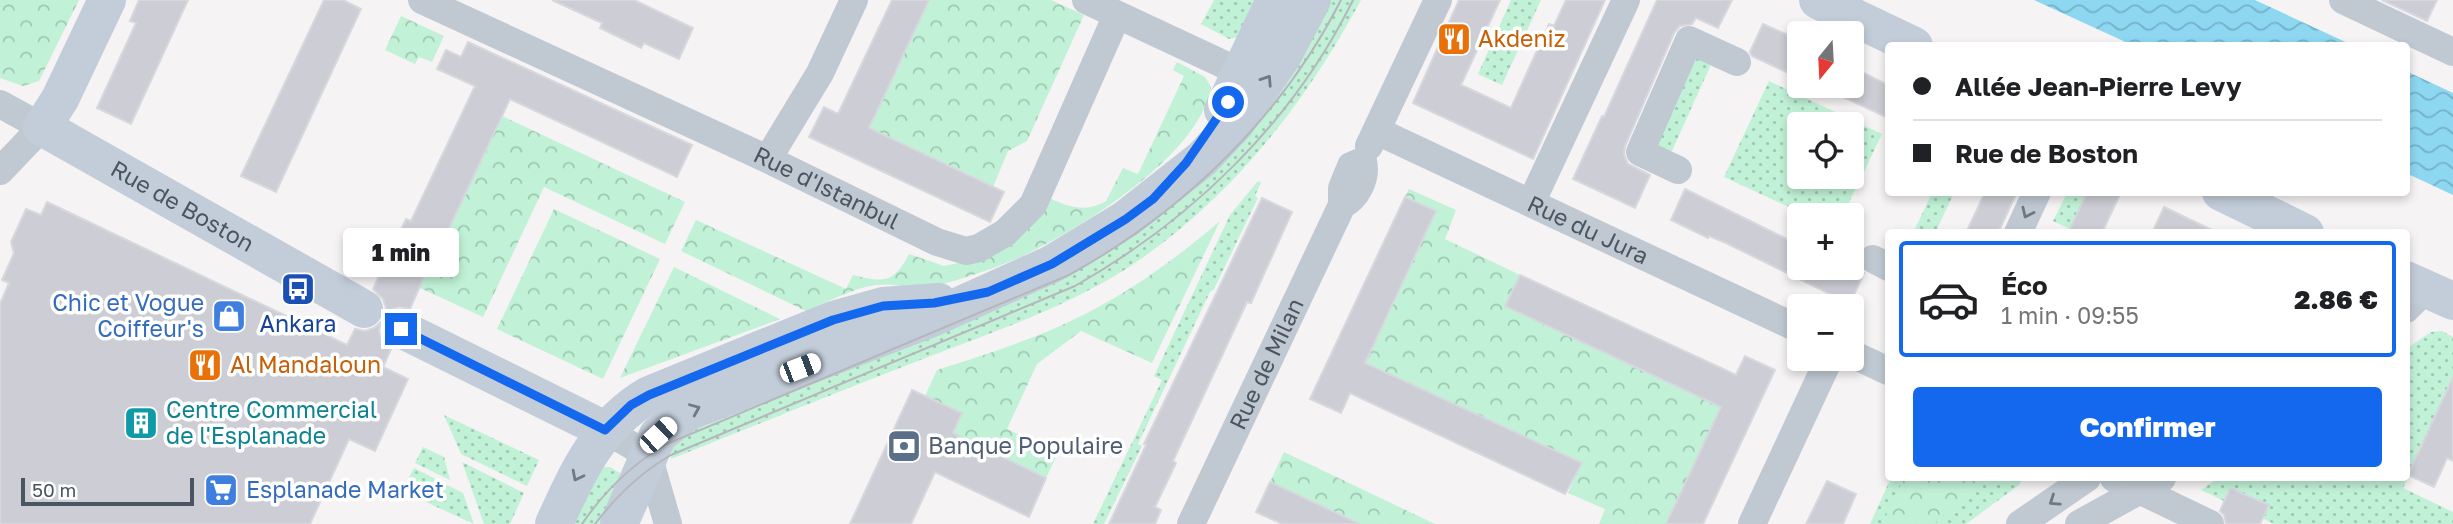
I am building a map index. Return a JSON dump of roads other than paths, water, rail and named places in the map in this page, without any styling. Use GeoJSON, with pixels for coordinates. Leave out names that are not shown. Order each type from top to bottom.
{"type":"FeatureCollection","features":[{"type":"Feature","properties":{"kind":"street"},"geometry":{"type":"LineString","coordinates":[[0,171],[42,127],[60,99],[107,0]]}},
{"type":"Feature","properties":{"kind":"street","name":"Rue d'Istanbul"},"geometry":{"type":"LineString","coordinates":[[422,0],[761,156],[937,242],[966,251],[979,248],[1005,233],[1033,205],[1117,15]]}},
{"type":"Feature","properties":{"kind":"street"},"geometry":{"type":"LineString","coordinates":[[761,156],[772,152],[814,85],[855,0]]}},
{"type":"Feature","properties":{"kind":"street"},"geometry":{"type":"LineString","coordinates":[[1086,0],[1242,73]]}},
{"type":"Feature","properties":{"kind":"street"},"geometry":{"type":"LineString","coordinates":[[1153,199],[1186,163],[1209,131],[1242,73],[1275,0]]}},
{"type":"Feature","properties":{"kind":"street"},"geometry":{"type":"LineString","coordinates":[[619,524],[658,435],[687,412],[932,318],[1052,264],[1126,219],[1153,199],[1202,159],[1236,123],[1282,57],[1312,0]]}},
{"type":"Feature","properties":{"kind":"street","name":"Rue de Milan"},"geometry":{"type":"LineString","coordinates":[[1191,524],[1342,205],[1342,188],[1351,166],[1363,161],[1438,0]]}},
{"type":"Feature","properties":{"kind":"street"},"geometry":{"type":"LineString","coordinates":[[1531,204],[1626,0]]}},
{"type":"Feature","properties":{"kind":"street"},"geometry":{"type":"LineString","coordinates":[[1818,0],[1906,42]]}},
{"type":"Feature","properties":{"kind":"street"},"geometry":{"type":"LineString","coordinates":[[2343,0],[2453,52]]}},
{"type":"Feature","properties":{"kind":"street"},"geometry":{"type":"LineString","coordinates":[[1678,170],[1640,152],[1689,40],[1737,62]]}},
{"type":"Feature","properties":{"kind":"street","name":"Rue de Boston"},"geometry":{"type":"LineString","coordinates":[[0,104],[364,309]]}},
{"type":"Feature","properties":{"kind":"street","name":"Rue du Jura"},"geometry":{"type":"LineString","coordinates":[[1377,131],[1787,323]]}},
{"type":"Feature","properties":{"kind":"street"},"geometry":{"type":"LineString","coordinates":[[2020,229],[2035,196]]}},
{"type":"Feature","properties":{"kind":"street"},"geometry":{"type":"LineString","coordinates":[[2229,196],[2297,229]]}},
{"type":"Feature","properties":{"kind":"street"},"geometry":{"type":"LineString","coordinates":[[554,524],[576,476],[605,430],[631,405],[649,395],[833,320],[883,306],[934,303],[988,292]]}},
{"type":"Feature","properties":{"kind":"street"},"geometry":{"type":"LineString","coordinates":[[401,329],[605,430],[648,455],[668,524]]}},
{"type":"Feature","properties":{"kind":"street"},"geometry":{"type":"LineString","coordinates":[[1864,360],[1885,370]]}},
{"type":"Feature","properties":{"kind":"street"},"geometry":{"type":"LineString","coordinates":[[1752,524],[1823,371]]}},
{"type":"Feature","properties":{"kind":"street"},"geometry":{"type":"LineString","coordinates":[[2020,524],[2083,481]]}},
{"type":"Feature","properties":{"kind":"street"},"geometry":{"type":"LineString","coordinates":[[2132,481],[2151,484],[2210,524]]}},
{"type":"Feature","properties":{"kind":"street"},"geometry":{"type":"LineString","coordinates":[[2079,524],[2151,484]]}},
{"type":"Feature","properties":{"kind":"water"},"geometry":{"type":"Polygon","coordinates":[[[2034,0],[2255,0],[2346,42],[2125,42],[2034,0]]]}},
{"type":"Feature","properties":{"kind":"water"},"geometry":{"type":"Polygon","coordinates":[[[2410,73],[2453,93],[2453,195],[2410,175],[2410,73]]]}},
{"type":"Feature","properties":{"kind":"tram line"},"geometry":{"type":"LineString","coordinates":[[582,524],[620,479],[667,444],[1069,275],[1111,250],[1190,191],[1226,158],[1290,83],[1341,0]]}},
{"type":"Feature","properties":{"kind":"tram line"},"geometry":{"type":"LineString","coordinates":[[595,524],[630,485],[671,455],[1075,286],[1160,230],[1236,164],[1270,126],[1329,45],[1353,0]]}},
{"type":"Feature","properties":{"kind":"place","name":"Akdeniz"},"geometry":{"type":"Point","coordinates":[1454,39]}},
{"type":"Feature","properties":{"kind":"place","name":"Ankara"},"geometry":{"type":"Point","coordinates":[298,289]}},
{"type":"Feature","properties":{"kind":"place","name":"Chic et Vogue Coiffeur's"},"geometry":{"type":"Point","coordinates":[229,316]}},
{"type":"Feature","properties":{"kind":"place","name":"Al Mandaloun"},"geometry":{"type":"Point","coordinates":[205,365]}},
{"type":"Feature","properties":{"kind":"place","name":"Centre Commercial de l'Esplanade"},"geometry":{"type":"Point","coordinates":[141,423]}},
{"type":"Feature","properties":{"kind":"place","name":"Banque Populaire"},"geometry":{"type":"Point","coordinates":[904,446]}},
{"type":"Feature","properties":{"kind":"place","name":"Esplanade Market"},"geometry":{"type":"Point","coordinates":[221,490]}}]}
